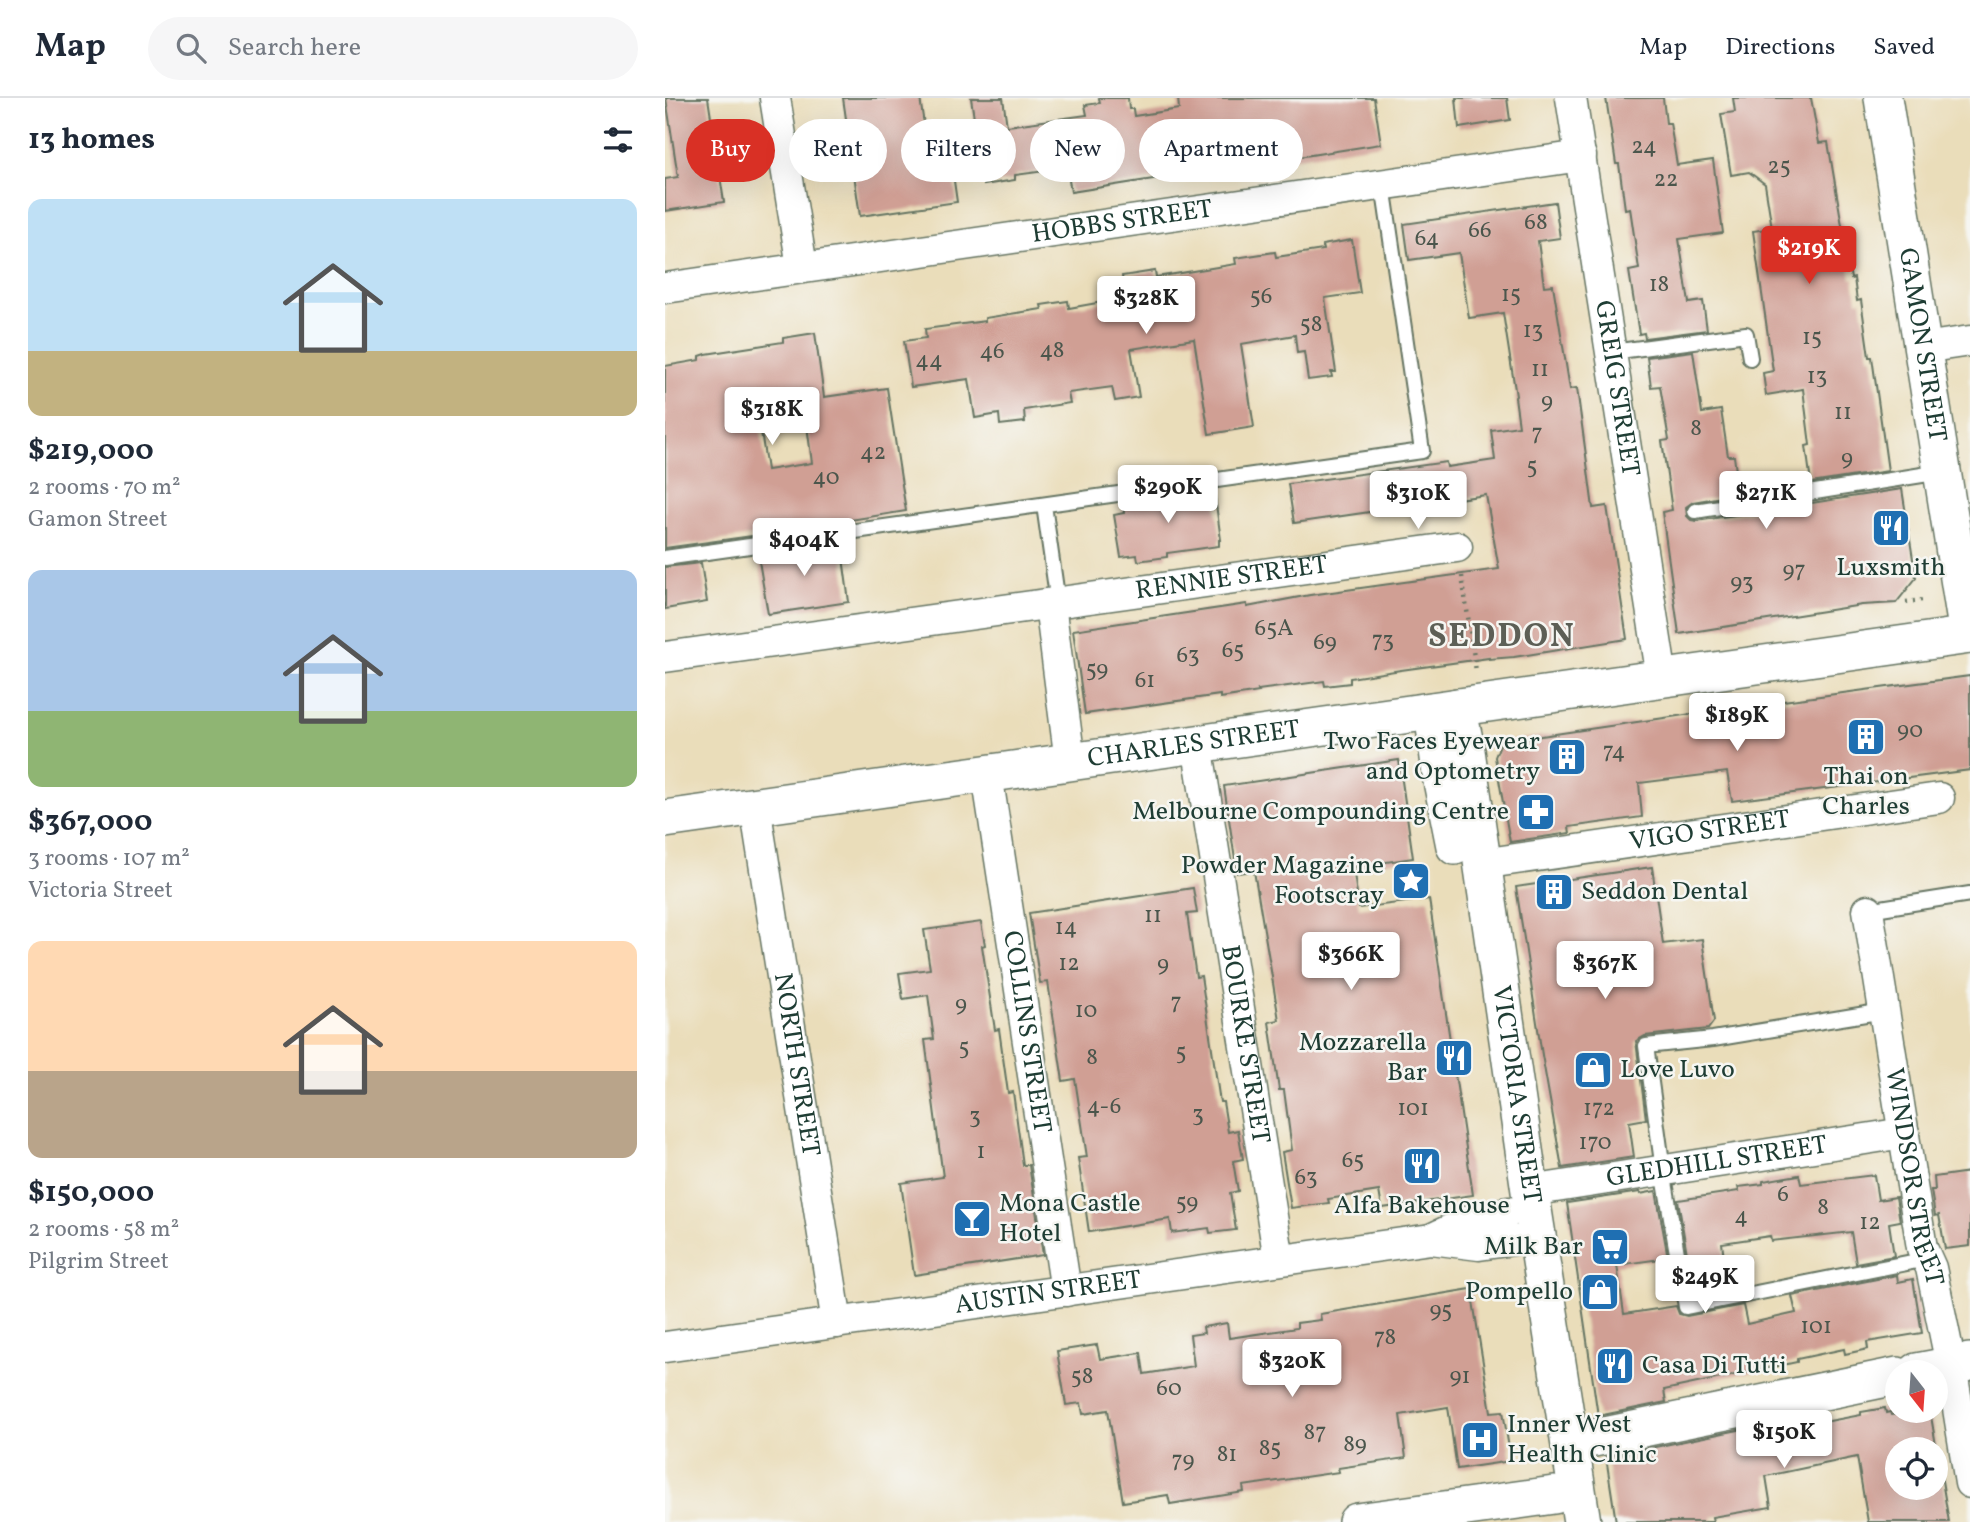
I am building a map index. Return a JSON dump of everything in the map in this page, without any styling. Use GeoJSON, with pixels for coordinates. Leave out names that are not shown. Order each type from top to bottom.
{"type":"FeatureCollection","features":[{"type":"Feature","properties":{"kind":"street"},"geometry":{"type":"LineString","coordinates":[[775,98],[802,267]]}},
{"type":"Feature","properties":{"kind":"street","name":"GREIG STREET"},"geometry":{"type":"LineString","coordinates":[[1571,98],[1662,678]]}},
{"type":"Feature","properties":{"kind":"street","name":"GAMON STREET"},"geometry":{"type":"LineString","coordinates":[[1883,98],[1969,635]]}},
{"type":"Feature","properties":{"kind":"street","name":"HOBBS STREET"},"geometry":{"type":"LineString","coordinates":[[665,288],[1581,156]]}},
{"type":"Feature","properties":{"kind":"street"},"geometry":{"type":"LineString","coordinates":[[1923,348],[1970,341]]}},
{"type":"Feature","properties":{"kind":"street","name":"RENNIE STREET"},"geometry":{"type":"LineString","coordinates":[[665,657],[1457,547]]}},
{"type":"Feature","properties":{"kind":"street"},"geometry":{"type":"LineString","coordinates":[[1054,604],[1070,762]]}},
{"type":"Feature","properties":{"kind":"street","name":"CHARLES STREET"},"geometry":{"type":"LineString","coordinates":[[665,818],[1969,635]]}},
{"type":"Feature","properties":{"kind":"street","name":"VICTORIA STREET"},"geometry":{"type":"LineString","coordinates":[[1457,708],[1442,781],[1470,866],[1519,1212],[1556,1509]]}},
{"type":"Feature","properties":{"kind":"street","name":"BOURKE STREET"},"geometry":{"type":"LineString","coordinates":[[1197,744],[1279,1261]]}},
{"type":"Feature","properties":{"kind":"street","name":"COLLINS STREET"},"geometry":{"type":"LineString","coordinates":[[987,774],[1066,1290]]}},
{"type":"Feature","properties":{"kind":"street","name":"VIGO STREET"},"geometry":{"type":"LineString","coordinates":[[1470,866],[1939,798]]}},
{"type":"Feature","properties":{"kind":"street","name":"NORTH STREET"},"geometry":{"type":"LineString","coordinates":[[755,806],[837,1323]]}},
{"type":"Feature","properties":{"kind":"street","name":"WINDSOR STREET"},"geometry":{"type":"LineString","coordinates":[[1868,910],[1922,1248],[1931,1268],[1945,1360]]}},
{"type":"Feature","properties":{"kind":"street","name":"GLEDHILL STREET"},"geometry":{"type":"LineString","coordinates":[[1519,1212],[1663,1170],[1904,1133]]}},
{"type":"Feature","properties":{"kind":"street","name":"VICTORIA STREET"},"geometry":{"type":"LineString","coordinates":[[1519,1212],[1570,1443],[1582,1522]]}},
{"type":"Feature","properties":{"kind":"street","name":"AUSTIN STREET"},"geometry":{"type":"LineString","coordinates":[[665,1347],[1431,1239],[1482,1245],[1519,1212]]}},
{"type":"Feature","properties":{"kind":"street","name":"WINDSOR STREET"},"geometry":{"type":"LineString","coordinates":[[1948,1376],[1970,1483]]}},
{"type":"Feature","properties":{"kind":"street"},"geometry":{"type":"LineString","coordinates":[[1570,1443],[1885,1378]]}},
{"type":"Feature","properties":{"kind":"street"},"geometry":{"type":"LineString","coordinates":[[1357,1522],[1556,1509]]}},
{"type":"Feature","properties":{"kind":"lane"},"geometry":{"type":"LineString","coordinates":[[665,558],[1422,451],[1383,185]]}},
{"type":"Feature","properties":{"kind":"lane"},"geometry":{"type":"LineString","coordinates":[[1612,352],[1746,334],[1750,358]]}},
{"type":"Feature","properties":{"kind":"lane"},"geometry":{"type":"LineString","coordinates":[[1695,511],[1942,472]]}},
{"type":"Feature","properties":{"kind":"lane"},"geometry":{"type":"LineString","coordinates":[[1044,505],[1054,604]]}},
{"type":"Feature","properties":{"kind":"lane"},"geometry":{"type":"LineString","coordinates":[[1868,910],[1970,894]]}},
{"type":"Feature","properties":{"kind":"lane"},"geometry":{"type":"LineString","coordinates":[[1884,1010],[1713,1039],[1646,1046],[1686,1307],[1927,1259]]}},
{"type":"Feature","properties":{"kind":"path"},"geometry":{"type":"LineString","coordinates":[[1457,547],[1457,708]]}},
{"type":"Feature","properties":{"kind":"path"},"geometry":{"type":"LineString","coordinates":[[1906,602],[1923,600]]}},
{"type":"Feature","properties":{"kind":"building"},"geometry":{"type":"Polygon","coordinates":[[[666,98],[708,98],[711,119],[686,119],[686,182],[721,182],[724,202],[665,211],[665,179],[678,177],[666,98]]]}},
{"type":"Feature","properties":{"kind":"building"},"geometry":{"type":"Polygon","coordinates":[[[843,98],[920,98],[923,119],[901,119],[901,182],[954,182],[957,202],[860,216],[855,182],[887,182],[887,119],[846,119],[843,98]]]}},
{"type":"Feature","properties":{"kind":"building"},"geometry":{"type":"Polygon","coordinates":[[[971,98],[1003,98],[1006,119],[974,119],[971,98]]]}},
{"type":"Feature","properties":{"kind":"building"},"geometry":{"type":"Polygon","coordinates":[[[1099,98],[1128,98],[1129,109],[1133,109],[1134,116],[1179,109],[1178,98],[1374,98],[1381,144],[1303,156],[1303,119],[1139,119],[1139,181],[1071,192],[1069,182],[1125,182],[1125,119],[1058,119],[1087,115],[1085,105],[1100,103],[1099,98]]]}},
{"type":"Feature","properties":{"kind":"building"},"geometry":{"type":"Polygon","coordinates":[[[1456,98],[1507,98],[1510,120],[1459,128],[1456,98]]]}},
{"type":"Feature","properties":{"kind":"building"},"geometry":{"type":"Polygon","coordinates":[[[1606,98],[1663,98],[1666,123],[1670,123],[1677,165],[1713,160],[1723,233],[1679,239],[1689,303],[1703,301],[1707,330],[1645,338],[1644,333],[1639,334],[1629,271],[1639,269],[1630,208],[1625,209],[1606,98]]]}},
{"type":"Feature","properties":{"kind":"building"},"geometry":{"type":"Polygon","coordinates":[[[1733,98],[1811,98],[1819,143],[1828,142],[1851,279],[1854,278],[1857,301],[1861,300],[1888,471],[1811,483],[1806,446],[1810,445],[1803,389],[1766,395],[1763,373],[1773,371],[1753,231],[1772,228],[1765,184],[1749,172],[1731,175],[1721,114],[1735,112],[1733,98]]]}},
{"type":"Feature","properties":{"kind":"building"},"geometry":{"type":"Polygon","coordinates":[[[1030,123],[1030,173],[1016,175],[1016,125],[1030,123]]]}},
{"type":"Feature","properties":{"kind":"building"},"geometry":{"type":"Polygon","coordinates":[[[1555,202],[1560,238],[1538,241],[1544,286],[1553,285],[1570,389],[1577,388],[1593,508],[1607,506],[1627,639],[1350,678],[1350,683],[1325,686],[1324,681],[1220,698],[1220,695],[1085,714],[1073,630],[1499,569],[1486,495],[1294,523],[1288,484],[1446,462],[1447,467],[1495,460],[1491,430],[1519,426],[1503,313],[1469,318],[1459,253],[1409,260],[1404,224],[1555,202]]]}},
{"type":"Feature","properties":{"kind":"building"},"geometry":{"type":"Polygon","coordinates":[[[1352,240],[1360,293],[1325,298],[1336,372],[1331,372],[1332,377],[1308,380],[1304,352],[1297,353],[1295,335],[1241,344],[1254,427],[1209,434],[1194,339],[1131,349],[1139,397],[1115,401],[1112,387],[1068,393],[1070,403],[1024,410],[1025,422],[1000,425],[999,414],[975,418],[969,379],[911,387],[904,341],[926,338],[925,329],[985,321],[985,318],[1042,309],[1041,305],[1068,301],[1069,308],[1125,298],[1122,276],[1155,271],[1156,277],[1236,264],[1235,258],[1275,252],[1276,257],[1323,250],[1322,245],[1352,240]]]}},
{"type":"Feature","properties":{"kind":"building"},"geometry":{"type":"Polygon","coordinates":[[[815,333],[824,397],[887,388],[906,511],[838,524],[665,548],[665,366],[700,360],[700,356],[706,354],[783,342],[783,338],[815,333]],[[806,418],[760,425],[767,470],[812,463],[806,418]]]}},
{"type":"Feature","properties":{"kind":"building"},"geometry":{"type":"Polygon","coordinates":[[[1693,351],[1702,413],[1721,410],[1728,456],[1734,456],[1739,494],[1693,502],[1686,507],[1687,516],[1697,521],[1902,489],[1916,578],[1896,603],[1862,605],[1679,634],[1662,512],[1672,510],[1662,441],[1669,440],[1660,386],[1651,387],[1647,357],[1693,351]]]}},
{"type":"Feature","properties":{"kind":"building"},"geometry":{"type":"Polygon","coordinates":[[[1214,490],[1221,540],[1219,546],[1167,553],[1167,557],[1138,561],[1137,555],[1121,557],[1114,515],[1124,513],[1123,503],[1214,490]]]}},
{"type":"Feature","properties":{"kind":"building"},"geometry":{"type":"Polygon","coordinates":[[[841,543],[849,602],[768,614],[758,555],[841,543]]]}},
{"type":"Feature","properties":{"kind":"building"},"geometry":{"type":"Polygon","coordinates":[[[701,563],[707,602],[665,609],[665,567],[701,563]]]}},
{"type":"Feature","properties":{"kind":"building"},"geometry":{"type":"Polygon","coordinates":[[[1970,676],[1970,770],[1732,801],[1727,772],[1639,783],[1642,817],[1569,827],[1570,833],[1510,842],[1495,757],[1501,742],[1970,676]]]}},
{"type":"Feature","properties":{"kind":"building"},"geometry":{"type":"Polygon","coordinates":[[[1399,760],[1413,858],[1353,867],[1359,908],[1429,899],[1473,1195],[1382,1208],[1379,1191],[1328,1199],[1329,1203],[1291,1208],[1282,1152],[1292,1150],[1284,1090],[1279,1090],[1269,1022],[1279,1020],[1254,871],[1237,873],[1224,786],[1399,760]]]}},
{"type":"Feature","properties":{"kind":"building"},"geometry":{"type":"Polygon","coordinates":[[[1652,867],[1663,944],[1702,939],[1714,1021],[1708,1029],[1645,1036],[1636,1041],[1646,1119],[1629,1122],[1634,1157],[1562,1168],[1516,887],[1652,867]]]}},
{"type":"Feature","properties":{"kind":"building"},"geometry":{"type":"Polygon","coordinates":[[[1193,888],[1197,913],[1187,914],[1196,977],[1201,976],[1220,1102],[1223,1102],[1228,1132],[1238,1130],[1243,1159],[1233,1161],[1238,1191],[1230,1193],[1236,1230],[1210,1233],[1209,1228],[1172,1233],[1170,1219],[1089,1232],[1078,1158],[1087,1157],[1075,1079],[1063,1081],[1048,982],[1040,983],[1029,913],[1193,888]]]}},
{"type":"Feature","properties":{"kind":"building"},"geometry":{"type":"Polygon","coordinates":[[[981,922],[995,1030],[999,1029],[1008,1093],[1013,1092],[1023,1165],[1029,1165],[1043,1255],[914,1275],[901,1183],[943,1177],[925,1040],[934,1039],[928,995],[903,999],[899,973],[930,969],[924,930],[981,922]]]}},
{"type":"Feature","properties":{"kind":"building"},"geometry":{"type":"Polygon","coordinates":[[[1970,1172],[1970,1246],[1945,1249],[1939,1215],[1935,1216],[1931,1190],[1935,1190],[1934,1177],[1970,1172]]]}},
{"type":"Feature","properties":{"kind":"building"},"geometry":{"type":"Polygon","coordinates":[[[1799,1175],[1801,1184],[1874,1175],[1878,1200],[1896,1197],[1900,1221],[1889,1223],[1894,1256],[1856,1263],[1851,1232],[1771,1241],[1770,1236],[1722,1243],[1728,1289],[1694,1296],[1678,1200],[1739,1191],[1738,1187],[1799,1175]]]}},
{"type":"Feature","properties":{"kind":"building"},"geometry":{"type":"Polygon","coordinates":[[[1656,1191],[1668,1258],[1617,1265],[1624,1314],[1676,1306],[1679,1314],[1687,1316],[1743,1305],[1747,1324],[1796,1313],[1792,1296],[1897,1275],[1898,1282],[1913,1279],[1922,1333],[1867,1342],[1868,1349],[1845,1354],[1844,1349],[1797,1359],[1797,1362],[1664,1390],[1666,1402],[1598,1416],[1567,1203],[1656,1191]]]}},
{"type":"Feature","properties":{"kind":"building"},"geometry":{"type":"Polygon","coordinates":[[[1471,1289],[1491,1412],[1503,1411],[1511,1461],[1457,1469],[1448,1407],[1400,1415],[1406,1458],[1338,1468],[1339,1472],[1243,1486],[1244,1492],[1170,1504],[1168,1495],[1123,1502],[1108,1410],[1083,1414],[1081,1403],[1066,1405],[1057,1351],[1097,1345],[1100,1359],[1141,1353],[1144,1374],[1194,1366],[1190,1335],[1204,1333],[1203,1327],[1227,1323],[1229,1338],[1297,1328],[1297,1323],[1321,1320],[1320,1314],[1471,1289]]]}},
{"type":"Feature","properties":{"kind":"building"},"geometry":{"type":"Polygon","coordinates":[[[1885,1408],[1885,1423],[1932,1423],[1935,1437],[1885,1437],[1885,1500],[1945,1500],[1949,1522],[1868,1522],[1857,1457],[1766,1476],[1771,1507],[1712,1517],[1713,1522],[1616,1522],[1606,1457],[1758,1426],[1760,1439],[1825,1426],[1824,1422],[1861,1415],[1861,1412],[1885,1408]]]}},
{"type":"Feature","properties":{"kind":"place","name":"Luxsmith"},"geometry":{"type":"Point","coordinates":[1891,528]}},
{"type":"Feature","properties":{"kind":"place","name":"Thai on Charles"},"geometry":{"type":"Point","coordinates":[1866,737]}},
{"type":"Feature","properties":{"kind":"place","name":"Two Faces Eyewear and Optometry"},"geometry":{"type":"Point","coordinates":[1567,757]}},
{"type":"Feature","properties":{"kind":"place","name":"Melbourne Compounding Centre"},"geometry":{"type":"Point","coordinates":[1536,812]}},
{"type":"Feature","properties":{"kind":"place","name":"Powder Magazine Footscray"},"geometry":{"type":"Point","coordinates":[1411,881]}},
{"type":"Feature","properties":{"kind":"place","name":"Seddon Dental"},"geometry":{"type":"Point","coordinates":[1554,892]}},
{"type":"Feature","properties":{"kind":"place","name":"Mozzarella Bar"},"geometry":{"type":"Point","coordinates":[1454,1058]}},
{"type":"Feature","properties":{"kind":"place","name":"Love Luvo"},"geometry":{"type":"Point","coordinates":[1593,1070]}},
{"type":"Feature","properties":{"kind":"place","name":"Alfa Bakehouse"},"geometry":{"type":"Point","coordinates":[1422,1166]}},
{"type":"Feature","properties":{"kind":"place","name":"Mona Castle Hotel"},"geometry":{"type":"Point","coordinates":[972,1219]}},
{"type":"Feature","properties":{"kind":"place","name":"Milk Bar"},"geometry":{"type":"Point","coordinates":[1610,1247]}},
{"type":"Feature","properties":{"kind":"place","name":"Pompello"},"geometry":{"type":"Point","coordinates":[1600,1292]}},
{"type":"Feature","properties":{"kind":"place","name":"Casa Di Tutti"},"geometry":{"type":"Point","coordinates":[1615,1366]}},
{"type":"Feature","properties":{"kind":"place","name":"Inner West Health Clinic"},"geometry":{"type":"Point","coordinates":[1480,1440]}},
{"type":"Feature","properties":{"kind":"district","name":"SEDDON"},"geometry":{"type":"Point","coordinates":[1502,638]}}]}
